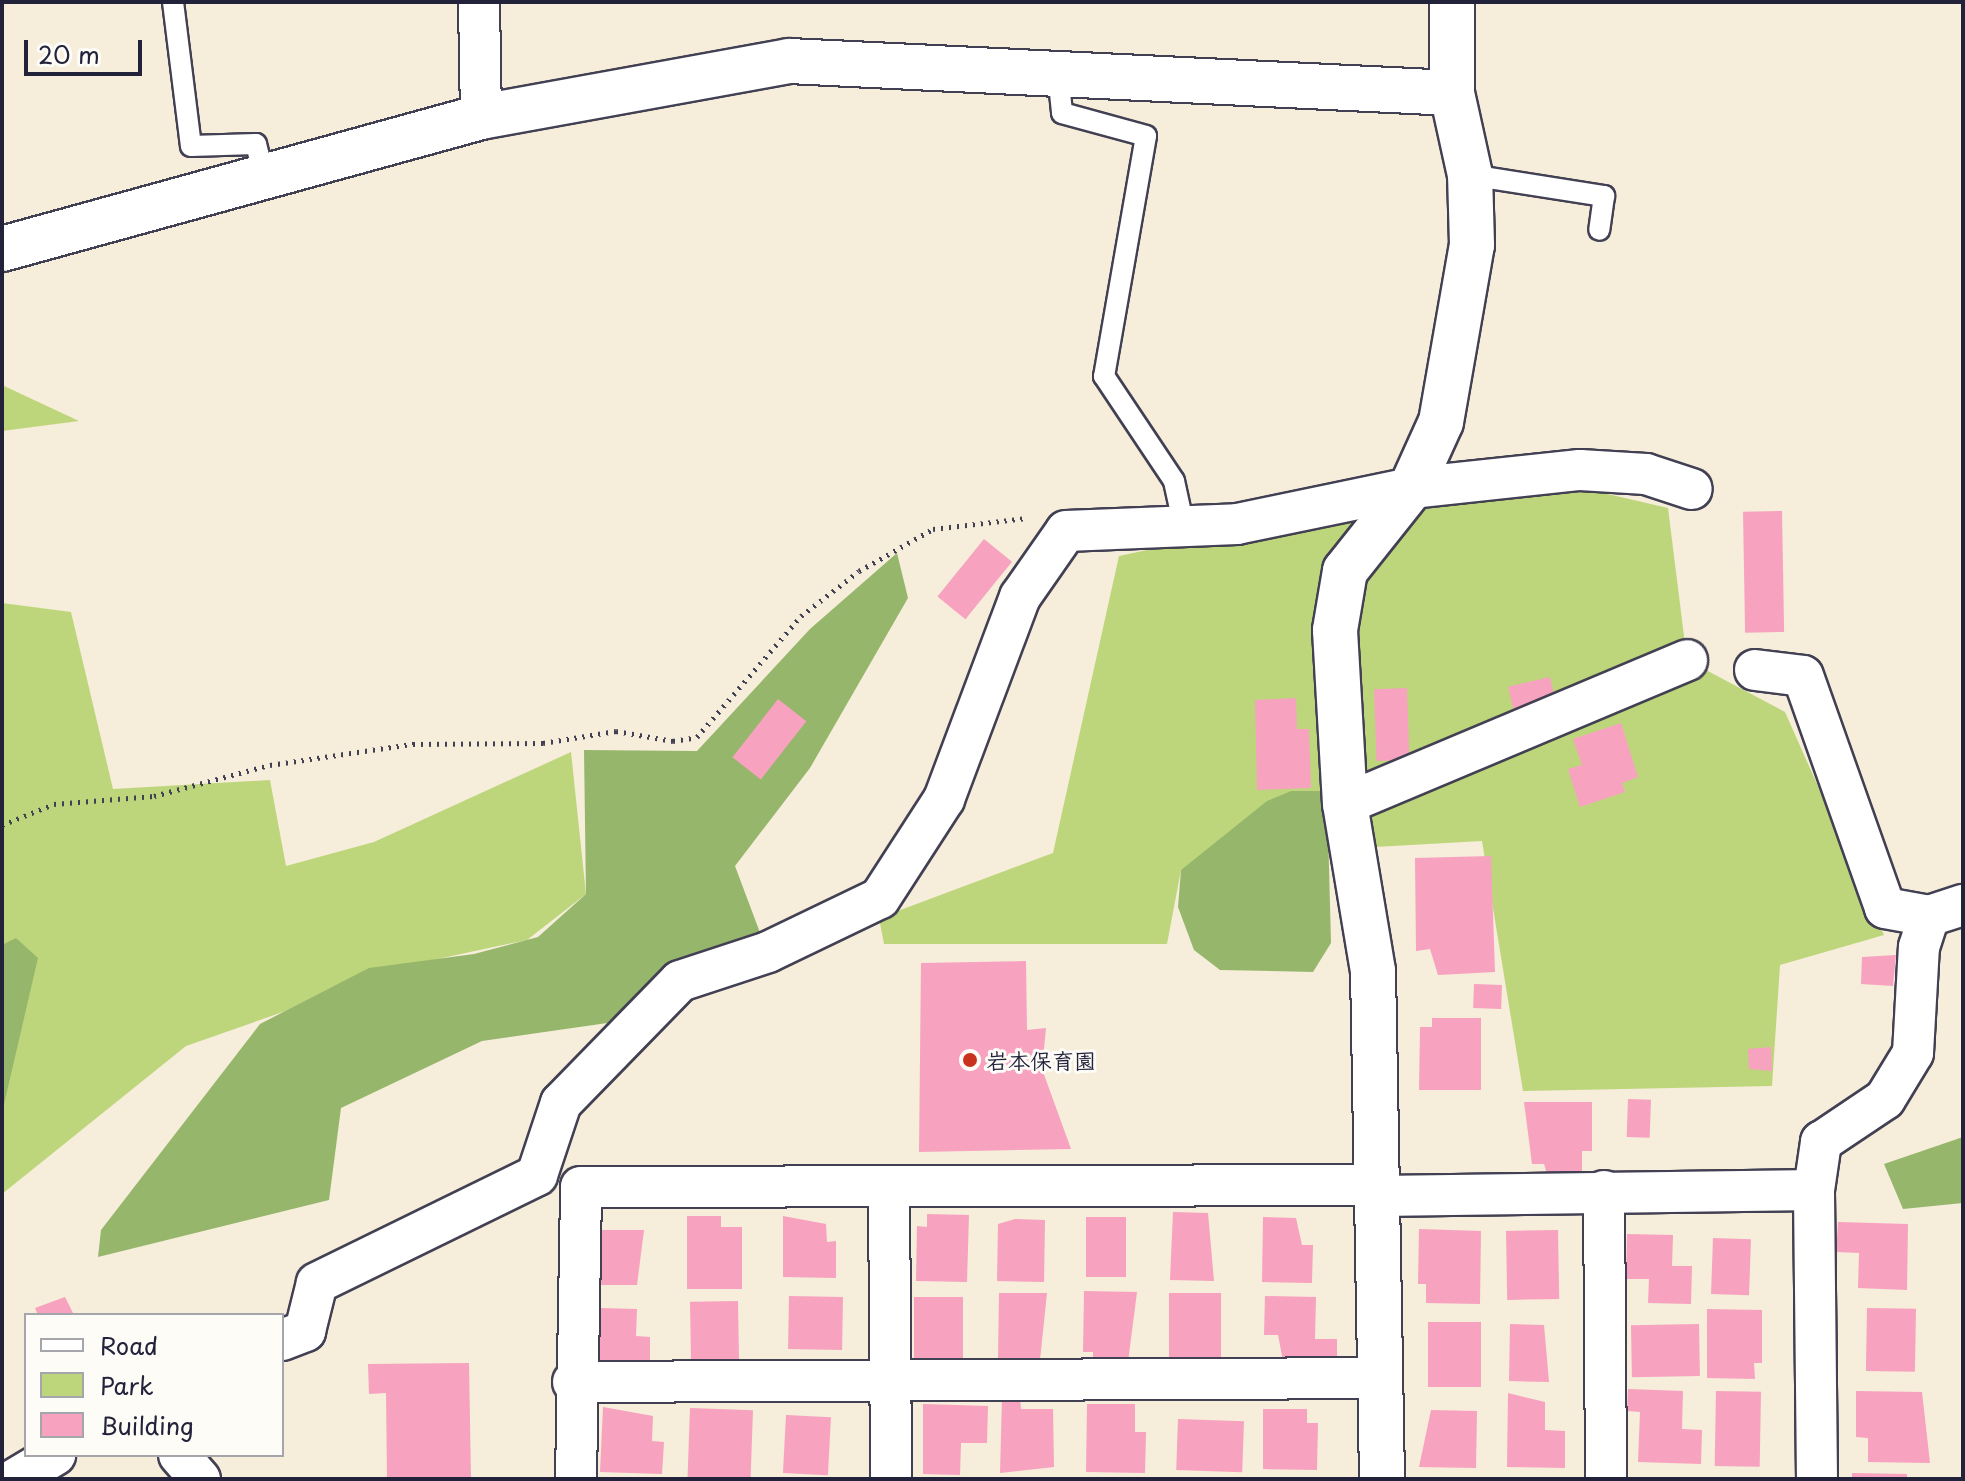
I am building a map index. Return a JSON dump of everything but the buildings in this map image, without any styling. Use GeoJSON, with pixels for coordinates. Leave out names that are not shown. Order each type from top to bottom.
{"type":"FeatureCollection","features":[{"type":"Feature","properties":{"kind":"street"},"geometry":{"type":"LineString","coordinates":[[479,2],[481,117]]}},
{"type":"Feature","properties":{"kind":"street"},"geometry":{"type":"LineString","coordinates":[[1382,1479],[1380,1190],[1373,971],[1345,804],[1335,630],[1345,571],[1411,488],[1441,422],[1472,245],[1470,175],[1452,93],[1452,2]]}},
{"type":"Feature","properties":{"kind":"street"},"geometry":{"type":"LineString","coordinates":[[2,249],[481,117],[789,61],[1452,93]]}},
{"type":"Feature","properties":{"kind":"street"},"geometry":{"type":"LineString","coordinates":[[284,1339],[305,1331],[317,1283],[537,1175],[561,1103],[680,981],[768,952],[880,898],[944,799],[1020,597],[1066,531],[1237,524],[1411,488],[1580,470],[1646,474],[1692,489]]}},
{"type":"Feature","properties":{"kind":"street"},"geometry":{"type":"LineString","coordinates":[[1345,804],[1687,660]]}},
{"type":"Feature","properties":{"kind":"street"},"geometry":{"type":"LineString","coordinates":[[1755,670],[1803,676],[1885,908],[1946,910]]}},
{"type":"Feature","properties":{"kind":"street"},"geometry":{"type":"LineString","coordinates":[[1817,1479],[1814,1190],[1821,1142],[1885,1099],[1913,1053],[1919,947],[1946,910]]}},
{"type":"Feature","properties":{"kind":"street"},"geometry":{"type":"LineString","coordinates":[[576,1479],[573,1382],[581,1187],[1814,1190]]}},
{"type":"Feature","properties":{"kind":"street"},"geometry":{"type":"LineString","coordinates":[[889,1187],[891,1479]]}},
{"type":"Feature","properties":{"kind":"street"},"geometry":{"type":"LineString","coordinates":[[1604,1191],[1606,1479]]}},
{"type":"Feature","properties":{"kind":"street"},"geometry":{"type":"LineString","coordinates":[[573,1382],[890,1383],[1382,1378]]}},
{"type":"Feature","properties":{"kind":"street"},"geometry":{"type":"LineString","coordinates":[[15,1479],[52,1457]]}},
{"type":"Feature","properties":{"kind":"street"},"geometry":{"type":"LineString","coordinates":[[181,1457],[200,1479]]}},
{"type":"Feature","properties":{"kind":"lane"},"geometry":{"type":"LineString","coordinates":[[173,2],[191,146],[256,144],[264,177]]}},
{"type":"Feature","properties":{"kind":"lane"},"geometry":{"type":"LineString","coordinates":[[1058,74],[1062,113],[1146,136],[1104,376],[1174,481],[1184,527]]}},
{"type":"Feature","properties":{"kind":"lane"},"geometry":{"type":"LineString","coordinates":[[1470,175],[1604,196],[1599,230]]}},
{"type":"Feature","properties":{"kind":"path"},"geometry":{"type":"LineString","coordinates":[[2,825],[54,804],[154,796],[270,765],[413,744],[543,743],[616,731],[697,737],[801,616],[902,543],[933,529],[1027,518],[1066,531]]}},
{"type":"Feature","properties":{"kind":"green space"},"geometry":{"type":"Polygon","coordinates":[[[2,385],[79,421],[2,431],[2,385]]]}},
{"type":"Feature","properties":{"kind":"green space"},"geometry":{"type":"Polygon","coordinates":[[[1573,486],[1668,508],[1687,660],[1785,712],[1884,935],[1780,965],[1772,1086],[1523,1091],[1482,841],[1375,847],[1354,799],[1181,870],[1167,944],[884,944],[879,918],[1053,853],[1119,556],[1287,520],[1573,486]]]}},
{"type":"Feature","properties":{"kind":"green space"},"geometry":{"type":"Polygon","coordinates":[[[897,553],[908,598],[810,768],[735,866],[762,938],[670,1014],[482,1041],[341,1108],[329,1200],[98,1257],[101,1230],[260,1024],[369,968],[474,954],[538,937],[586,894],[584,750],[697,751],[810,629],[897,553]]]}},
{"type":"Feature","properties":{"kind":"green space"},"geometry":{"type":"Polygon","coordinates":[[[2,603],[71,612],[113,789],[270,780],[286,866],[374,842],[571,752],[586,894],[527,940],[428,961],[186,1046],[2,1194],[2,603]]]}},
{"type":"Feature","properties":{"kind":"green space"},"geometry":{"type":"Polygon","coordinates":[[[1291,791],[1327,791],[1331,943],[1313,972],[1220,970],[1194,950],[1178,907],[1181,870],[1267,801],[1291,791]]]}},
{"type":"Feature","properties":{"kind":"green space"},"geometry":{"type":"Polygon","coordinates":[[[16,938],[38,958],[2,1113],[2,945],[16,938]]]}},
{"type":"Feature","properties":{"kind":"green space"},"geometry":{"type":"Polygon","coordinates":[[[1963,1137],[1963,1203],[1903,1209],[1884,1164],[1963,1137]]]}},
{"type":"Feature","properties":{"kind":"place","name":"岩本保育園"},"geometry":{"type":"Point","coordinates":[970,1060]}}]}
